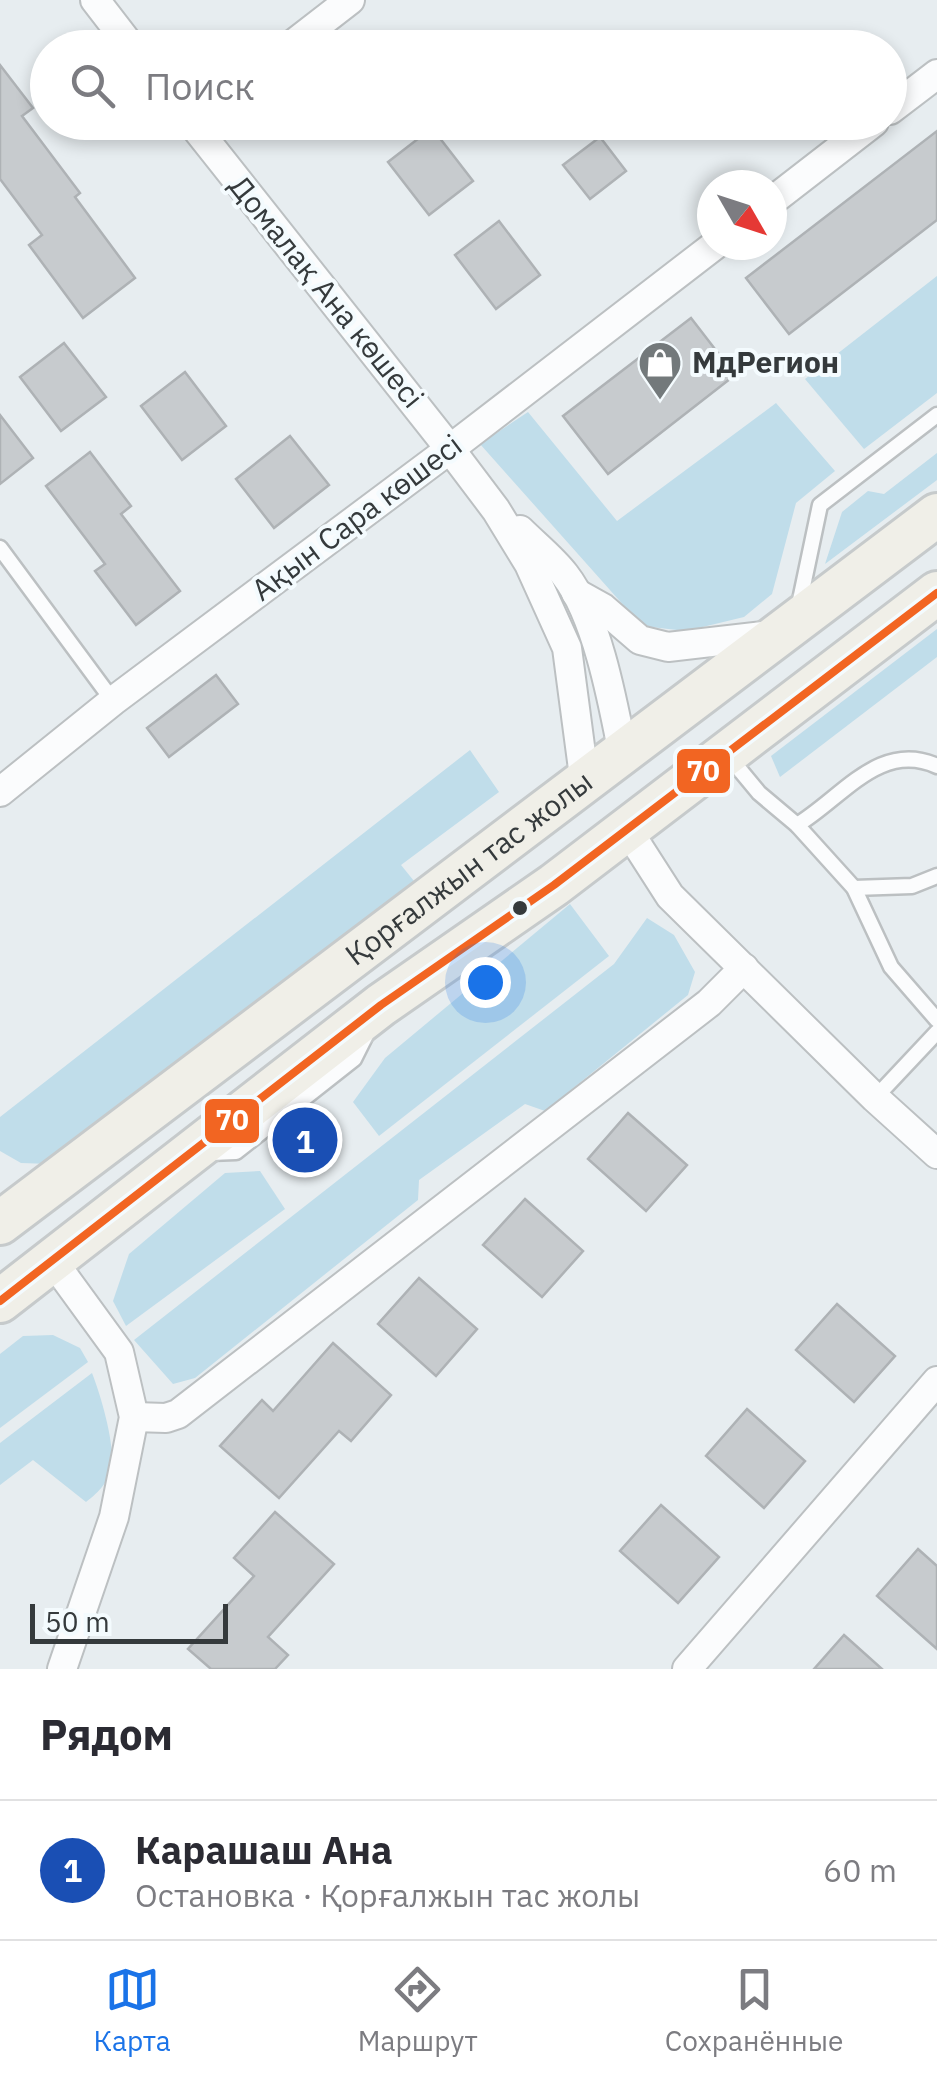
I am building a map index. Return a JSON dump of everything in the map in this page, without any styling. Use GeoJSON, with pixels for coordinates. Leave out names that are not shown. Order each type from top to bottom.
{"type":"FeatureCollection","features":[{"type":"Feature","properties":{"kind":"main road","name":"Қорғалжын тас жолы"},"geometry":{"type":"LineString","coordinates":[[5,1209],[585,784],[937,515]]}},
{"type":"Feature","properties":{"kind":"main road","name":"Қорғалжын тас жолы"},"geometry":{"type":"LineString","coordinates":[[0,1301],[381,1005],[627,830],[937,593]]}},
{"type":"Feature","properties":{"kind":"main road"},"geometry":{"type":"LineString","coordinates":[[623,754],[627,830]]}},
{"type":"Feature","properties":{"kind":"main road"},"geometry":{"type":"LineString","coordinates":[[585,784],[627,830]]}},
{"type":"Feature","properties":{"kind":"street"},"geometry":{"type":"LineString","coordinates":[[95,0],[118,30]]}},
{"type":"Feature","properties":{"kind":"street"},"geometry":{"type":"LineString","coordinates":[[311,30],[350,0]]}},
{"type":"Feature","properties":{"kind":"street"},"geometry":{"type":"LineString","coordinates":[[907,97],[937,74]]}},
{"type":"Feature","properties":{"kind":"street","name":"Домалақ Ана көшесі"},"geometry":{"type":"LineString","coordinates":[[205,140],[496,510],[546,596],[567,648],[585,784]]}},
{"type":"Feature","properties":{"kind":"street"},"geometry":{"type":"LineString","coordinates":[[787,189],[851,140]]}},
{"type":"Feature","properties":{"kind":"street","name":"Ақын Сара көшесі"},"geometry":{"type":"LineString","coordinates":[[0,792],[113,701],[697,259]]}},
{"type":"Feature","properties":{"kind":"street","name":"Домалақ Ана көшесі"},"geometry":{"type":"LineString","coordinates":[[496,510],[564,574],[576,593],[603,670],[623,754]]}},
{"type":"Feature","properties":{"kind":"street"},"geometry":{"type":"LineString","coordinates":[[576,593],[603,608],[640,640],[668,647],[786,628]]}},
{"type":"Feature","properties":{"kind":"street"},"geometry":{"type":"LineString","coordinates":[[627,830],[670,896],[874,1098],[937,1154]]}},
{"type":"Feature","properties":{"kind":"street"},"geometry":{"type":"LineString","coordinates":[[134,1417],[166,1418],[178,1414],[708,1003],[744,968]]}},
{"type":"Feature","properties":{"kind":"street"},"geometry":{"type":"LineString","coordinates":[[52,1260],[119,1352],[134,1417],[114,1516],[62,1669]]}},
{"type":"Feature","properties":{"kind":"street"},"geometry":{"type":"LineString","coordinates":[[687,1669],[937,1381]]}},
{"type":"Feature","properties":{"kind":"lane"},"geometry":{"type":"LineString","coordinates":[[786,628],[820,506],[937,415]]}},
{"type":"Feature","properties":{"kind":"lane"},"geometry":{"type":"LineString","coordinates":[[0,548],[113,701]]}},
{"type":"Feature","properties":{"kind":"lane"},"geometry":{"type":"LineString","coordinates":[[726,753],[759,794],[797,825],[854,888],[891,967],[937,1020]]}},
{"type":"Feature","properties":{"kind":"lane"},"geometry":{"type":"LineString","coordinates":[[797,825],[880,763],[913,758],[937,766]]}},
{"type":"Feature","properties":{"kind":"lane"},"geometry":{"type":"LineString","coordinates":[[854,888],[912,886],[937,876]]}},
{"type":"Feature","properties":{"kind":"lane"},"geometry":{"type":"LineString","coordinates":[[874,1098],[937,1032]]}},
{"type":"Feature","properties":{"kind":"shaded area"},"geometry":{"type":"Polygon","coordinates":[[[937,276],[937,393],[864,449],[805,379],[937,276]]]}},
{"type":"Feature","properties":{"kind":"shaded area"},"geometry":{"type":"Polygon","coordinates":[[[776,403],[835,471],[796,503],[772,594],[744,617],[686,631],[642,626],[480,444],[528,412],[617,521],[776,403]]]}},
{"type":"Feature","properties":{"kind":"shaded area"},"geometry":{"type":"Polygon","coordinates":[[[937,453],[937,480],[825,564],[842,512],[868,491],[884,494],[937,453]]]}},
{"type":"Feature","properties":{"kind":"shaded area"},"geometry":{"type":"Polygon","coordinates":[[[937,629],[937,657],[780,777],[771,756],[937,629]]]}},
{"type":"Feature","properties":{"kind":"shaded area"},"geometry":{"type":"Polygon","coordinates":[[[470,750],[499,792],[401,865],[414,881],[50,1164],[21,1163],[0,1151],[0,1117],[470,750]]]}},
{"type":"Feature","properties":{"kind":"shaded area"},"geometry":{"type":"Polygon","coordinates":[[[570,904],[609,956],[379,1136],[353,1102],[385,1058],[570,904]]]}},
{"type":"Feature","properties":{"kind":"shaded area"},"geometry":{"type":"Polygon","coordinates":[[[647,918],[674,935],[695,972],[688,995],[545,1111],[525,1104],[419,1180],[418,1200],[195,1378],[173,1384],[134,1340],[614,964],[647,918]]]}},
{"type":"Feature","properties":{"kind":"shaded area"},"geometry":{"type":"Polygon","coordinates":[[[260,1171],[285,1209],[126,1326],[113,1301],[129,1254],[225,1173],[260,1171]]]}},
{"type":"Feature","properties":{"kind":"shaded area"},"geometry":{"type":"Polygon","coordinates":[[[53,1335],[80,1348],[88,1362],[0,1428],[0,1354],[23,1336],[53,1335]]]}},
{"type":"Feature","properties":{"kind":"shaded area"},"geometry":{"type":"Polygon","coordinates":[[[92,1373],[112,1452],[109,1474],[100,1490],[86,1502],[33,1460],[0,1485],[0,1443],[92,1373]]]}},
{"type":"Feature","properties":{"kind":"building"},"geometry":{"type":"Polygon","coordinates":[[[0,65],[30,104],[30,110],[22,116],[30,127],[30,140],[40,140],[80,193],[75,197],[135,278],[83,318],[29,245],[42,235],[0,179],[0,65]]]}},
{"type":"Feature","properties":{"kind":"building"},"geometry":{"type":"Polygon","coordinates":[[[937,131],[937,220],[789,334],[746,278],[769,260],[787,260],[787,246],[937,131]]]}},
{"type":"Feature","properties":{"kind":"building"},"geometry":{"type":"Polygon","coordinates":[[[416,140],[441,140],[473,181],[429,215],[388,162],[416,140]]]}},
{"type":"Feature","properties":{"kind":"building"},"geometry":{"type":"Polygon","coordinates":[[[596,140],[602,140],[626,171],[590,199],[563,165],[596,140]]]}},
{"type":"Feature","properties":{"kind":"building"},"geometry":{"type":"Polygon","coordinates":[[[499,221],[540,275],[496,309],[455,255],[499,221]]]}},
{"type":"Feature","properties":{"kind":"building"},"geometry":{"type":"Polygon","coordinates":[[[691,318],[735,375],[608,474],[563,416],[691,318]]]}},
{"type":"Feature","properties":{"kind":"building"},"geometry":{"type":"Polygon","coordinates":[[[64,343],[106,397],[61,431],[20,377],[64,343]]]}},
{"type":"Feature","properties":{"kind":"building"},"geometry":{"type":"Polygon","coordinates":[[[185,372],[226,426],[182,460],[141,406],[185,372]]]}},
{"type":"Feature","properties":{"kind":"building"},"geometry":{"type":"Polygon","coordinates":[[[0,415],[33,458],[0,484],[0,415]]]}},
{"type":"Feature","properties":{"kind":"building"},"geometry":{"type":"Polygon","coordinates":[[[290,436],[329,485],[274,528],[236,479],[290,436]]]}},
{"type":"Feature","properties":{"kind":"building"},"geometry":{"type":"Polygon","coordinates":[[[90,452],[131,506],[121,514],[180,591],[136,625],[95,571],[105,564],[46,486],[90,452]]]}},
{"type":"Feature","properties":{"kind":"building"},"geometry":{"type":"Polygon","coordinates":[[[216,675],[238,704],[169,757],[147,728],[216,675]]]}},
{"type":"Feature","properties":{"kind":"building"},"geometry":{"type":"Polygon","coordinates":[[[628,1113],[687,1165],[646,1211],[588,1159],[628,1113]]]}},
{"type":"Feature","properties":{"kind":"building"},"geometry":{"type":"Polygon","coordinates":[[[525,1199],[583,1251],[542,1297],[483,1245],[525,1199]]]}},
{"type":"Feature","properties":{"kind":"building"},"geometry":{"type":"Polygon","coordinates":[[[419,1278],[477,1329],[436,1376],[378,1324],[419,1278]]]}},
{"type":"Feature","properties":{"kind":"building"},"geometry":{"type":"Polygon","coordinates":[[[837,1304],[895,1356],[854,1402],[796,1350],[837,1304]]]}},
{"type":"Feature","properties":{"kind":"building"},"geometry":{"type":"Polygon","coordinates":[[[333,1343],[391,1395],[351,1441],[339,1431],[279,1498],[220,1446],[262,1400],[273,1411],[333,1343]]]}},
{"type":"Feature","properties":{"kind":"building"},"geometry":{"type":"Polygon","coordinates":[[[747,1409],[805,1461],[764,1508],[706,1456],[747,1409]]]}},
{"type":"Feature","properties":{"kind":"building"},"geometry":{"type":"Polygon","coordinates":[[[661,1505],[719,1557],[678,1603],[620,1551],[661,1505]]]}},
{"type":"Feature","properties":{"kind":"building"},"geometry":{"type":"Polygon","coordinates":[[[275,1512],[334,1564],[268,1637],[288,1655],[275,1669],[211,1669],[188,1649],[254,1576],[234,1558],[275,1512]]]}},
{"type":"Feature","properties":{"kind":"building"},"geometry":{"type":"Polygon","coordinates":[[[918,1549],[937,1566],[937,1649],[877,1596],[918,1549]]]}},
{"type":"Feature","properties":{"kind":"building"},"geometry":{"type":"Polygon","coordinates":[[[844,1635],[882,1669],[814,1669],[844,1635]]]}},
{"type":"Feature","properties":{"kind":"transit line","name":"70"},"geometry":{"type":"LineString","coordinates":[[0,1301],[381,1005],[554,885],[937,593]]}},
{"type":"Feature","properties":{"kind":"place","name":"МдРегион"},"geometry":{"type":"Point","coordinates":[660,401]}},
{"type":"Feature","properties":{"kind":"place","name":"Карашаш Ана"},"geometry":{"type":"Point","coordinates":[305,1140]}}]}
